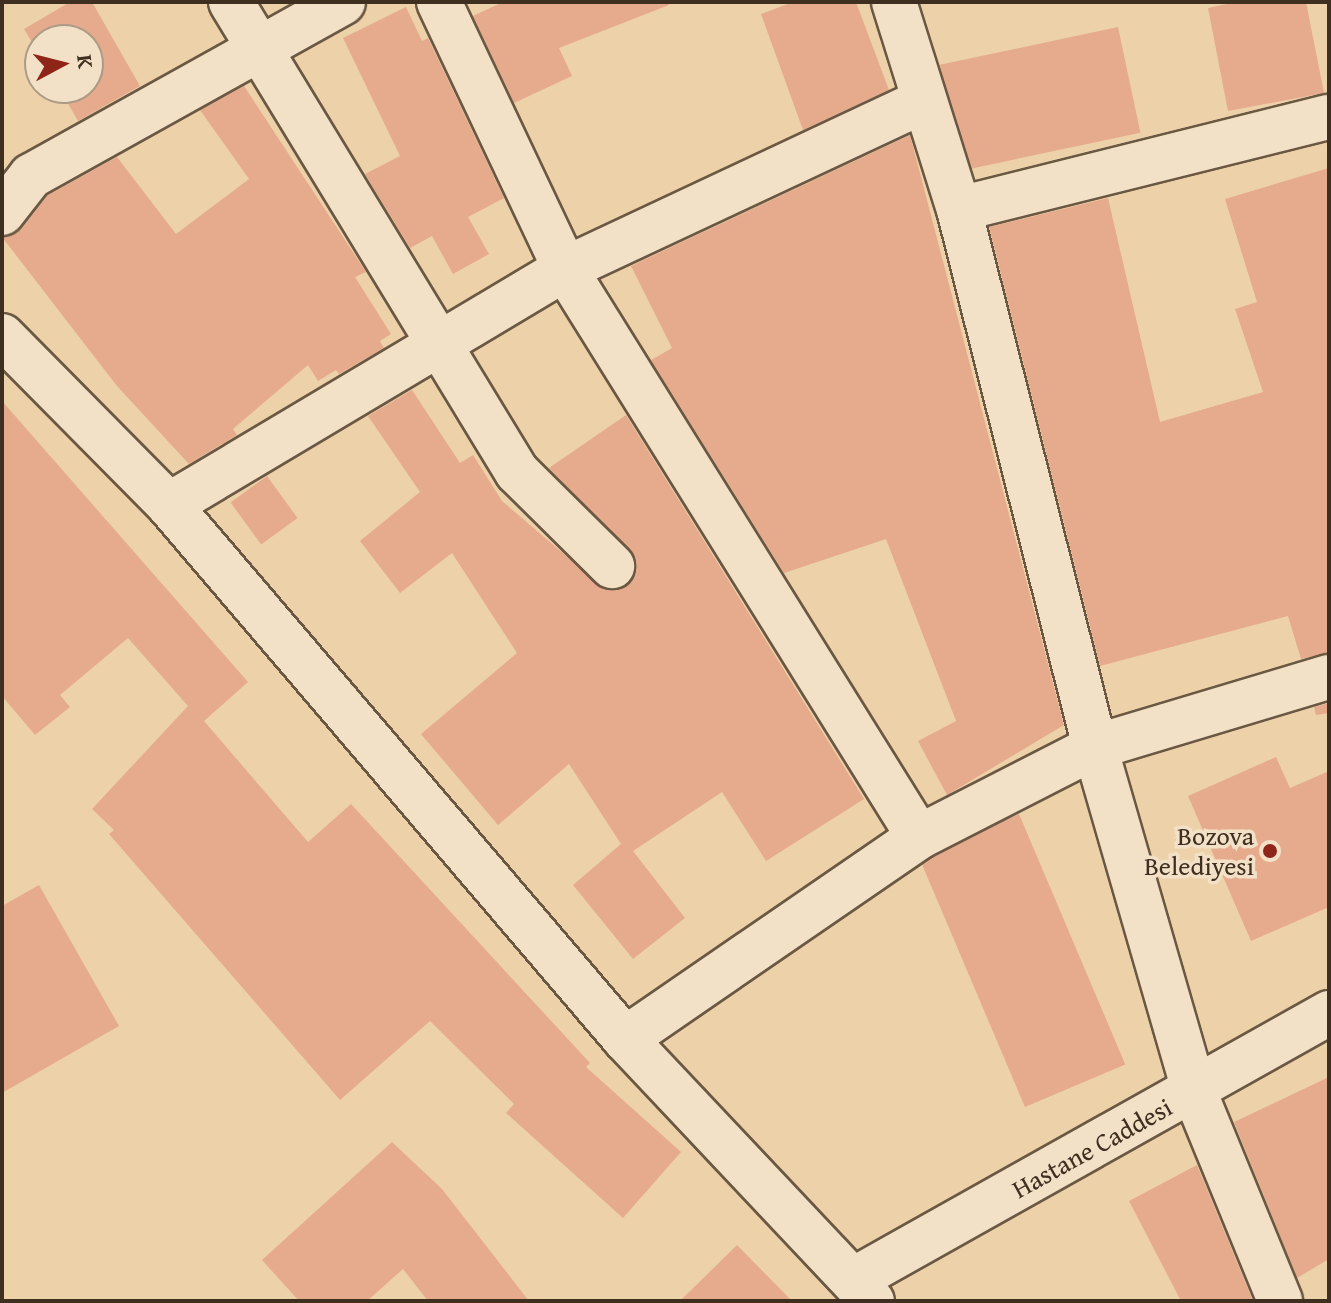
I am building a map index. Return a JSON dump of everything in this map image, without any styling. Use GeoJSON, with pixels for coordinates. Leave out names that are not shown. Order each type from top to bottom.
{"type":"FeatureCollection","features":[{"type":"Feature","properties":{"kind":"street"},"geometry":{"type":"LineString","coordinates":[[231,2],[256,51],[517,472],[612,566]]}},
{"type":"Feature","properties":{"kind":"street"},"geometry":{"type":"LineString","coordinates":[[2,213],[31,176],[343,2]]}},
{"type":"Feature","properties":{"kind":"street"},"geometry":{"type":"LineString","coordinates":[[439,2],[565,269],[919,837]]}},
{"type":"Feature","properties":{"kind":"street"},"geometry":{"type":"LineString","coordinates":[[894,2],[922,102],[959,209],[1095,747],[1194,1091],[1280,1301]]}},
{"type":"Feature","properties":{"kind":"street"},"geometry":{"type":"LineString","coordinates":[[169,505],[434,342],[565,269],[922,102]]}},
{"type":"Feature","properties":{"kind":"street"},"geometry":{"type":"LineString","coordinates":[[959,209],[1329,117]]}},
{"type":"Feature","properties":{"kind":"street"},"geometry":{"type":"LineString","coordinates":[[2,336],[169,505],[625,1039],[862,1291]]}},
{"type":"Feature","properties":{"kind":"street"},"geometry":{"type":"LineString","coordinates":[[625,1039],[919,837],[1095,747],[1329,677]]}},
{"type":"Feature","properties":{"kind":"street","name":"Hastane Caddesi"},"geometry":{"type":"LineString","coordinates":[[862,1291],[1329,1013]]}},
{"type":"Feature","properties":{"kind":"building"},"geometry":{"type":"Polygon","coordinates":[[[70,2],[92,2],[140,86],[78,121],[68,104],[104,104],[104,24],[33,24],[70,2]]]}},
{"type":"Feature","properties":{"kind":"building"},"geometry":{"type":"Polygon","coordinates":[[[503,2],[669,5],[559,48],[572,76],[514,103],[473,16],[503,2]]]}},
{"type":"Feature","properties":{"kind":"building"},"geometry":{"type":"Polygon","coordinates":[[[793,2],[856,2],[889,90],[803,130],[761,14],[793,2]]]}},
{"type":"Feature","properties":{"kind":"building"},"geometry":{"type":"Polygon","coordinates":[[[1236,2],[1306,2],[1324,93],[1228,111],[1208,8],[1236,2]]]}},
{"type":"Feature","properties":{"kind":"building"},"geometry":{"type":"Polygon","coordinates":[[[406,7],[422,41],[428,38],[504,198],[468,217],[489,254],[453,274],[432,236],[410,248],[365,174],[400,156],[343,38],[406,7]]]}},
{"type":"Feature","properties":{"kind":"building"},"geometry":{"type":"Polygon","coordinates":[[[1118,27],[1140,133],[962,170],[940,65],[1118,27]]]}},
{"type":"Feature","properties":{"kind":"building"},"geometry":{"type":"Polygon","coordinates":[[[244,86],[366,272],[355,277],[391,334],[380,341],[384,348],[339,374],[336,370],[318,381],[308,365],[233,429],[237,435],[189,464],[117,386],[2,237],[21,229],[48,195],[117,157],[176,234],[249,179],[200,110],[244,86]]]}},
{"type":"Feature","properties":{"kind":"building"},"geometry":{"type":"Polygon","coordinates":[[[910,135],[1064,725],[947,795],[918,741],[956,721],[886,539],[784,573],[651,360],[672,348],[631,266],[910,135]]]}},
{"type":"Feature","properties":{"kind":"building"},"geometry":{"type":"Polygon","coordinates":[[[1329,168],[1329,653],[1301,659],[1288,616],[1100,666],[989,227],[1108,198],[1160,422],[1263,392],[1235,309],[1257,302],[1225,199],[1329,168]]]}},
{"type":"Feature","properties":{"kind":"building"},"geometry":{"type":"Polygon","coordinates":[[[412,390],[460,463],[473,455],[502,501],[606,590],[630,583],[636,559],[549,468],[626,415],[864,799],[766,861],[722,792],[633,851],[685,918],[633,959],[573,885],[621,844],[569,764],[498,825],[421,734],[517,653],[452,553],[400,593],[360,541],[420,492],[368,416],[412,390]]]}},
{"type":"Feature","properties":{"kind":"building"},"geometry":{"type":"Polygon","coordinates":[[[2,401],[248,682],[204,721],[308,842],[351,804],[590,1063],[586,1067],[681,1152],[623,1218],[506,1113],[514,1104],[430,1021],[340,1100],[109,834],[114,830],[92,809],[188,706],[128,638],[60,695],[70,707],[35,735],[2,696],[2,401]]]}},
{"type":"Feature","properties":{"kind":"building"},"geometry":{"type":"Polygon","coordinates":[[[267,476],[298,518],[261,545],[231,502],[267,476]]]}},
{"type":"Feature","properties":{"kind":"building"},"geometry":{"type":"Polygon","coordinates":[[[1329,703],[1329,713],[1316,715],[1314,707],[1329,703]]]}},
{"type":"Feature","properties":{"kind":"building","name":"Bozova Belediyesi"},"geometry":{"type":"Polygon","coordinates":[[[1276,757],[1290,788],[1329,771],[1329,907],[1251,941],[1188,796],[1276,757]]]}},
{"type":"Feature","properties":{"kind":"building"},"geometry":{"type":"Polygon","coordinates":[[[1019,814],[1125,1064],[1025,1107],[919,857],[1019,814]]]}},
{"type":"Feature","properties":{"kind":"building"},"geometry":{"type":"Polygon","coordinates":[[[39,885],[119,1026],[2,1093],[2,906],[39,885]]]}},
{"type":"Feature","properties":{"kind":"building"},"geometry":{"type":"Polygon","coordinates":[[[1329,1077],[1329,1259],[1297,1278],[1234,1122],[1329,1077]]]}},
{"type":"Feature","properties":{"kind":"building"},"geometry":{"type":"Polygon","coordinates":[[[392,1142],[442,1189],[529,1301],[428,1301],[403,1269],[367,1301],[299,1301],[262,1260],[392,1142]]]}},
{"type":"Feature","properties":{"kind":"building"},"geometry":{"type":"Polygon","coordinates":[[[1197,1165],[1253,1301],[1181,1301],[1129,1201],[1197,1165]]]}},
{"type":"Feature","properties":{"kind":"building"},"geometry":{"type":"Polygon","coordinates":[[[737,1245],[792,1301],[680,1301],[737,1245]]]}},
{"type":"Feature","properties":{"kind":"place","name":"Bozova Belediyesi"},"geometry":{"type":"Point","coordinates":[1270,851]}}]}
